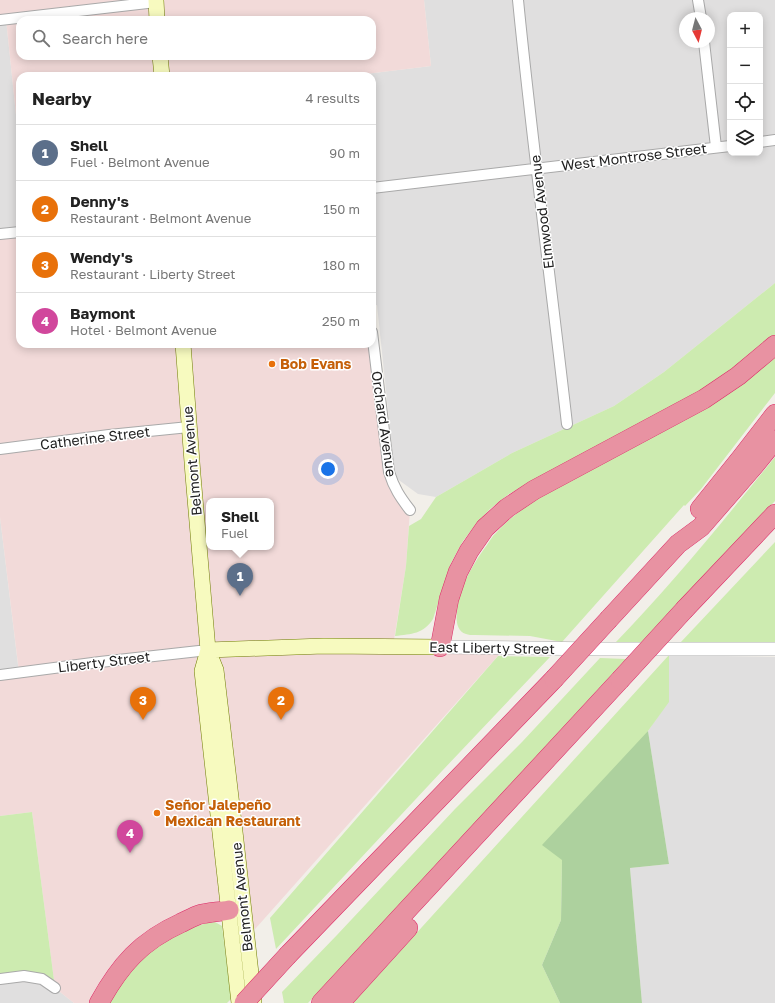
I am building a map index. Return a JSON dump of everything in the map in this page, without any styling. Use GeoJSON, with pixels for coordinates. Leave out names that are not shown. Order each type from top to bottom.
{"type":"FeatureCollection","features":[{"type":"Feature","properties":{"kind":"highway"},"geometry":{"type":"LineString","coordinates":[[440,647],[449,599],[458,572],[469,551],[485,528],[507,508],[534,490],[704,398],[738,376],[775,345]]}},
{"type":"Feature","properties":{"kind":"highway"},"geometry":{"type":"LineString","coordinates":[[678,544],[692,518],[775,414]]}},
{"type":"Feature","properties":{"kind":"highway"},"geometry":{"type":"LineString","coordinates":[[244,1003],[288,955],[554,680],[678,544],[701,527],[775,440]]}},
{"type":"Feature","properties":{"kind":"highway"},"geometry":{"type":"LineString","coordinates":[[321,1003],[685,609],[775,514]]}},
{"type":"Feature","properties":{"kind":"highway"},"geometry":{"type":"LineString","coordinates":[[720,573],[759,545],[775,528]]}},
{"type":"Feature","properties":{"kind":"highway"},"geometry":{"type":"LineString","coordinates":[[340,1003],[558,762],[587,716]]}},
{"type":"Feature","properties":{"kind":"highway"},"geometry":{"type":"LineString","coordinates":[[99,1003],[124,964],[149,941],[171,927],[199,915],[236,909]]}},
{"type":"Feature","properties":{"kind":"main road"},"geometry":{"type":"LineString","coordinates":[[156,1],[157,16]]}},
{"type":"Feature","properties":{"kind":"main road"},"geometry":{"type":"LineString","coordinates":[[160,60],[162,72]]}},
{"type":"Feature","properties":{"kind":"main road","name":"Belmont Avenue"},"geometry":{"type":"LineString","coordinates":[[183,348],[208,650],[202,670],[236,909],[254,1003]]}},
{"type":"Feature","properties":{"kind":"main road","name":"East Liberty Street"},"geometry":{"type":"LineString","coordinates":[[208,650],[324,646],[440,647]]}},
{"type":"Feature","properties":{"kind":"main road","name":"Belmont Avenue"},"geometry":{"type":"LineString","coordinates":[[236,909],[239,1003]]}},
{"type":"Feature","properties":{"kind":"street","name":"Elmwood Avenue"},"geometry":{"type":"LineString","coordinates":[[518,0],[567,424]]}},
{"type":"Feature","properties":{"kind":"street"},"geometry":{"type":"LineString","coordinates":[[698,0],[700,12]]}},
{"type":"Feature","properties":{"kind":"street"},"geometry":{"type":"LineString","coordinates":[[33,16],[156,1]]}},
{"type":"Feature","properties":{"kind":"street"},"geometry":{"type":"LineString","coordinates":[[0,20],[16,18]]}},
{"type":"Feature","properties":{"kind":"street"},"geometry":{"type":"LineString","coordinates":[[705,48],[716,148]]}},
{"type":"Feature","properties":{"kind":"street"},"geometry":{"type":"LineString","coordinates":[[763,142],[775,140]]}},
{"type":"Feature","properties":{"kind":"street","name":"West Montrose Street"},"geometry":{"type":"LineString","coordinates":[[376,188],[727,146]]}},
{"type":"Feature","properties":{"kind":"street"},"geometry":{"type":"LineString","coordinates":[[0,234],[16,232]]}},
{"type":"Feature","properties":{"kind":"street","name":"Orchard Avenue"},"geometry":{"type":"LineString","coordinates":[[374,348],[389,472],[398,494],[410,510]]}},
{"type":"Feature","properties":{"kind":"street","name":"Catherine Street"},"geometry":{"type":"LineString","coordinates":[[0,449],[189,427]]}},
{"type":"Feature","properties":{"kind":"street","name":"East Liberty Street"},"geometry":{"type":"LineString","coordinates":[[440,647],[608,650],[775,649]]}},
{"type":"Feature","properties":{"kind":"street","name":"Liberty Street"},"geometry":{"type":"LineString","coordinates":[[0,675],[208,650]]}},
{"type":"Feature","properties":{"kind":"street"},"geometry":{"type":"LineString","coordinates":[[0,979],[24,976],[42,979],[55,988]]}},
{"type":"Feature","properties":{"kind":"shaded area"},"geometry":{"type":"Polygon","coordinates":[[[0,0],[424,0],[431,66],[376,73],[16,72],[16,115],[6,19],[0,20],[0,0]]]}},
{"type":"Feature","properties":{"kind":"shaded area"},"geometry":{"type":"Polygon","coordinates":[[[424,0],[775,0],[775,283],[664,372],[614,406],[512,453],[436,497],[418,494],[396,478],[376,305],[376,73],[431,66],[424,0]]]}},
{"type":"Feature","properties":{"kind":"shaded area"},"geometry":{"type":"Polygon","coordinates":[[[6,19],[16,115],[16,232],[0,234],[0,20],[6,19]]]}},
{"type":"Feature","properties":{"kind":"shaded area"},"geometry":{"type":"Polygon","coordinates":[[[16,232],[16,348],[373,348],[389,472],[410,510],[406,566],[393,646],[505,648],[247,938],[244,908],[199,915],[99,1003],[74,1003],[55,988],[32,812],[0,816],[0,675],[19,672],[0,517],[0,234],[16,232]]]}},
{"type":"Feature","properties":{"kind":"shaded area"},"geometry":{"type":"Polygon","coordinates":[[[0,517],[19,673],[0,675],[0,517]]]}},
{"type":"Feature","properties":{"kind":"shaded area"},"geometry":{"type":"Polygon","coordinates":[[[669,655],[775,657],[775,1003],[642,1003],[630,868],[669,864],[648,731],[668,702],[669,655]]]}},
{"type":"Feature","properties":{"kind":"shaded area"},"geometry":{"type":"Polygon","coordinates":[[[24,976],[55,988],[74,1003],[0,1003],[0,979],[24,976]]]}},
{"type":"Feature","properties":{"kind":"green space"},"geometry":{"type":"Polygon","coordinates":[[[775,283],[775,335],[748,359],[687,399],[509,494],[490,509],[463,541],[451,563],[433,619],[425,628],[417,632],[395,636],[406,566],[409,526],[421,519],[436,497],[512,453],[614,406],[664,372],[775,283]]]}},
{"type":"Feature","properties":{"kind":"green space"},"geometry":{"type":"Polygon","coordinates":[[[775,357],[775,393],[701,489],[685,506],[684,505],[562,642],[530,636],[469,635],[458,628],[458,602],[468,576],[492,537],[506,522],[542,496],[593,467],[775,357]]]}},
{"type":"Feature","properties":{"kind":"green space"},"geometry":{"type":"Polygon","coordinates":[[[775,457],[775,501],[641,643],[616,642],[678,574],[775,457]]]}},
{"type":"Feature","properties":{"kind":"green space"},"geometry":{"type":"Polygon","coordinates":[[[775,542],[775,643],[680,643],[775,542]]]}},
{"type":"Feature","properties":{"kind":"green space"},"geometry":{"type":"Polygon","coordinates":[[[669,655],[669,702],[562,860],[561,920],[542,965],[560,1003],[353,1003],[669,655]]]}},
{"type":"Feature","properties":{"kind":"green space"},"geometry":{"type":"Polygon","coordinates":[[[498,656],[550,657],[276,949],[270,918],[498,656]]]}},
{"type":"Feature","properties":{"kind":"green space"},"geometry":{"type":"Polygon","coordinates":[[[600,658],[626,659],[308,1003],[284,1003],[282,992],[455,809],[522,742],[600,658]]]}},
{"type":"Feature","properties":{"kind":"green space"},"geometry":{"type":"Polygon","coordinates":[[[648,731],[669,864],[630,868],[642,1003],[560,1003],[542,965],[561,920],[562,860],[542,845],[648,731]]]}},
{"type":"Feature","properties":{"kind":"green space"},"geometry":{"type":"Polygon","coordinates":[[[32,812],[55,988],[42,979],[0,979],[0,816],[32,812]]]}},
{"type":"Feature","properties":{"kind":"green space"},"geometry":{"type":"Polygon","coordinates":[[[215,922],[222,926],[231,999],[227,1003],[108,1003],[142,955],[187,929],[215,922]]]}},
{"type":"Feature","properties":{"kind":"place","name":"Bob Evans"},"geometry":{"type":"Point","coordinates":[272,364]}},
{"type":"Feature","properties":{"kind":"place","name":"Shell"},"geometry":{"type":"Point","coordinates":[240,596]}},
{"type":"Feature","properties":{"kind":"place","name":"Wendy's"},"geometry":{"type":"Point","coordinates":[143,720]}},
{"type":"Feature","properties":{"kind":"place","name":"Denny's"},"geometry":{"type":"Point","coordinates":[281,720]}},
{"type":"Feature","properties":{"kind":"place","name":"Señor Jalepeño Mexican Restaurant"},"geometry":{"type":"Point","coordinates":[157,813]}},
{"type":"Feature","properties":{"kind":"place","name":"Baymont"},"geometry":{"type":"Point","coordinates":[130,853]}}]}
